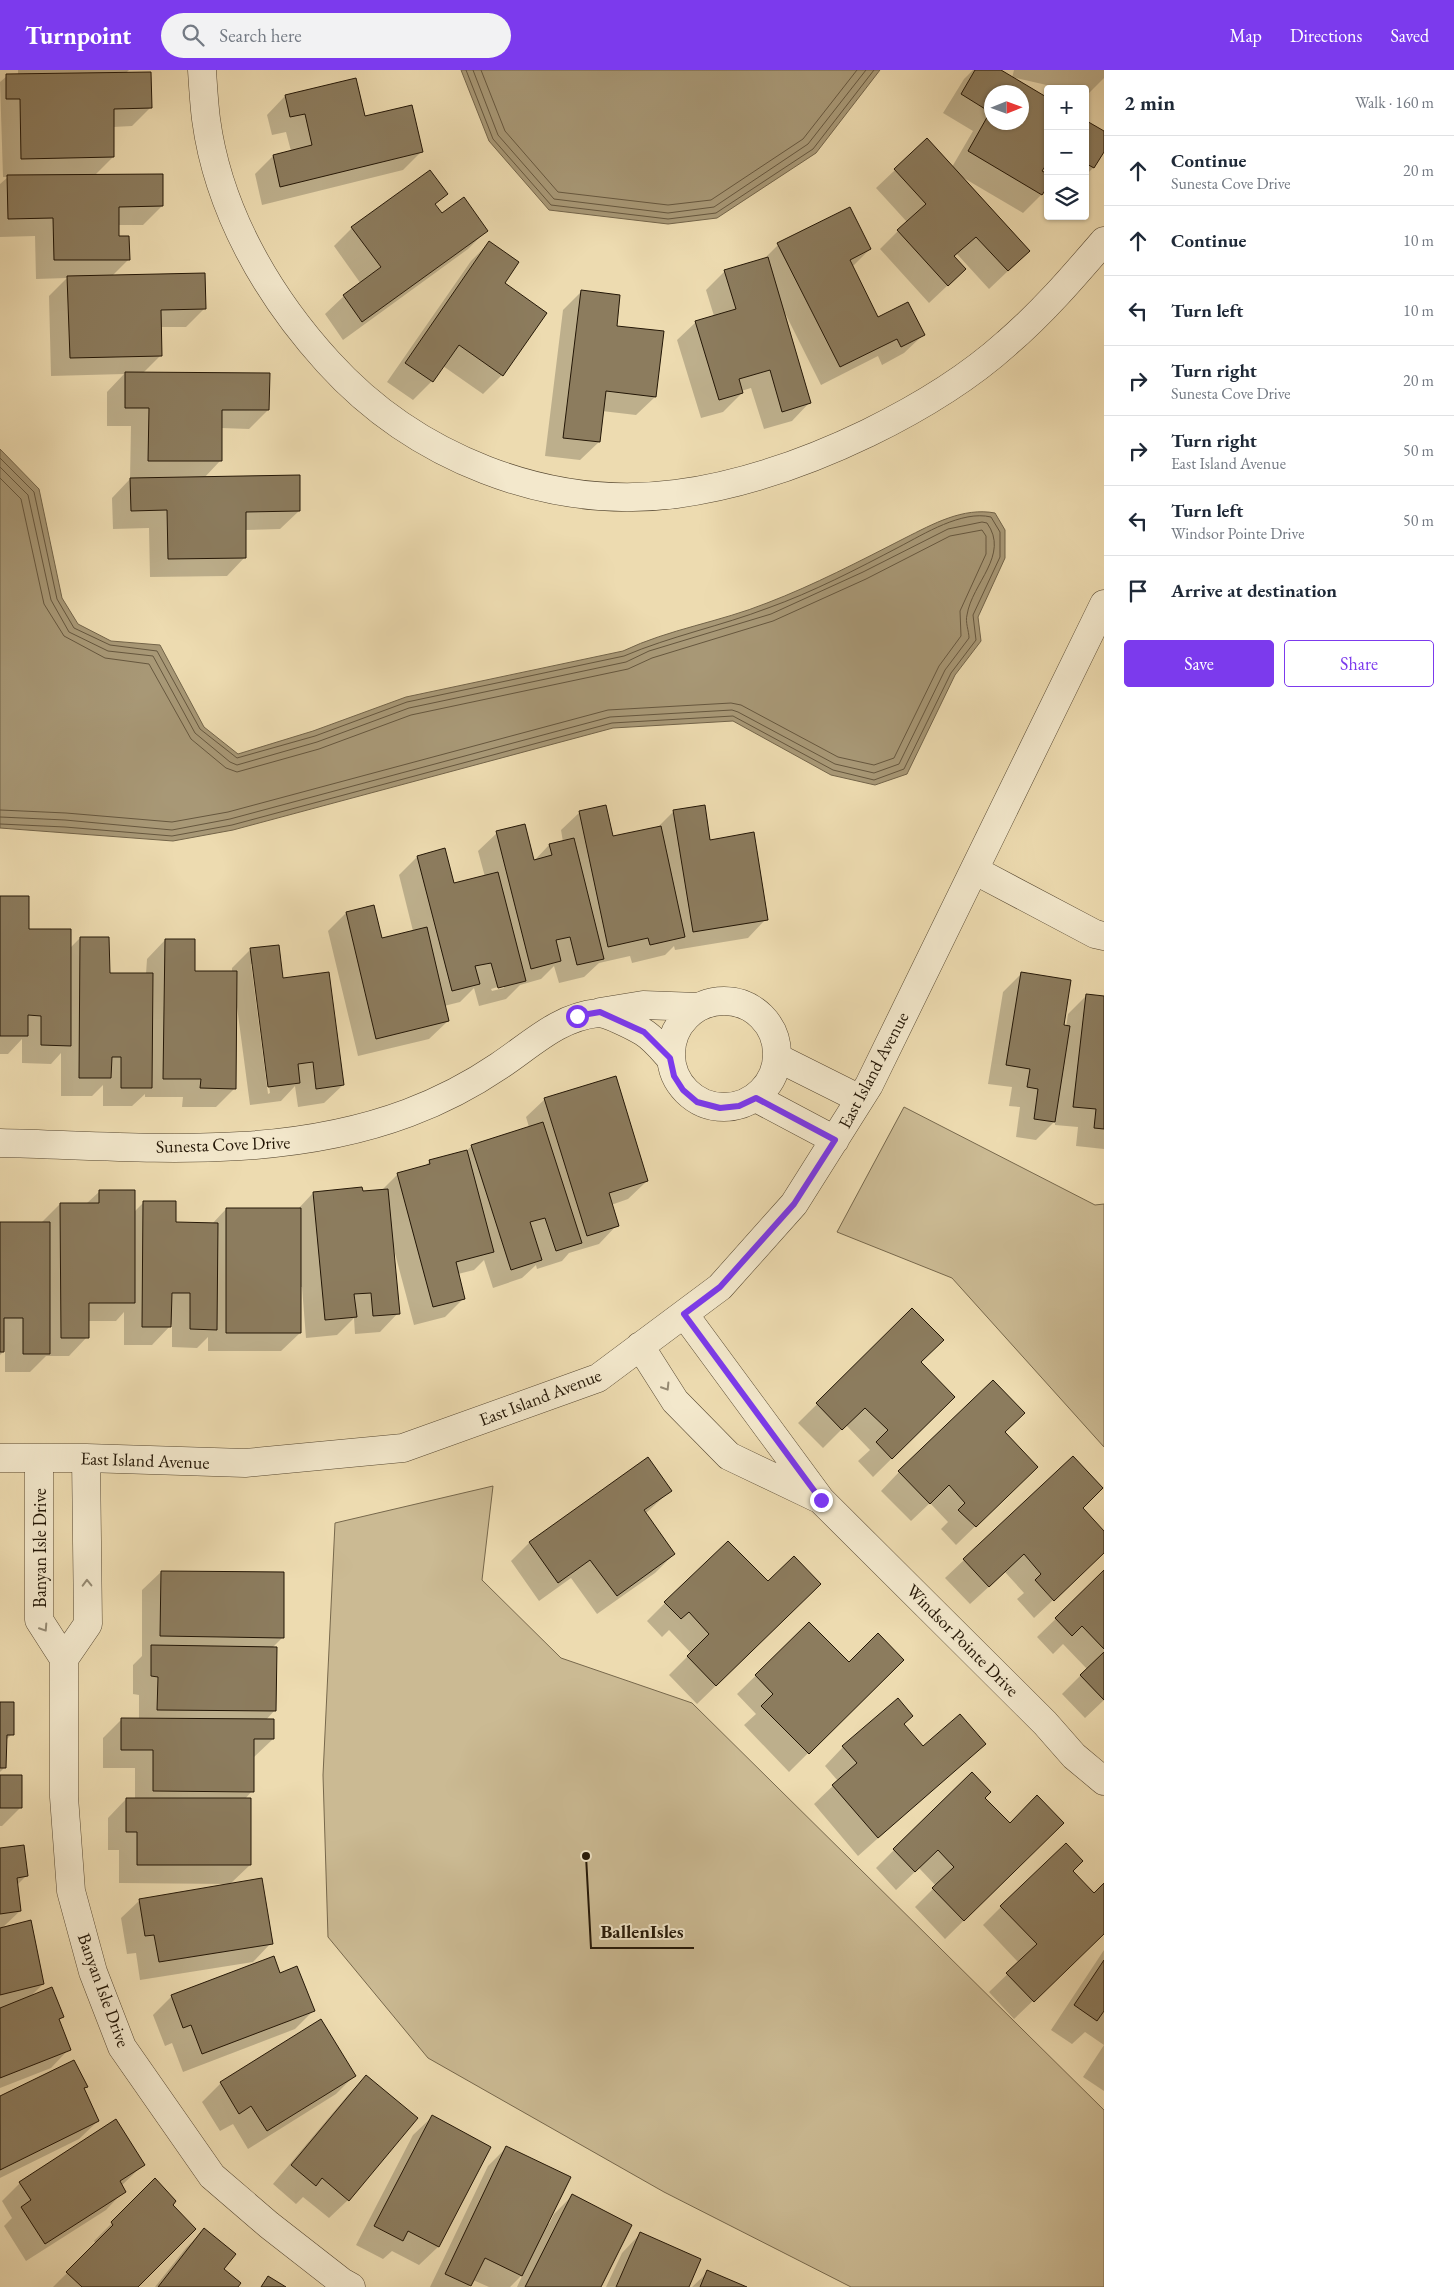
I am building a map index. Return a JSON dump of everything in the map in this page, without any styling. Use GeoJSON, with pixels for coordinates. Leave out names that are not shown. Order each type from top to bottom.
{"type":"FeatureCollection","features":[{"type":"Feature","properties":{"kind":"street"},"geometry":{"type":"LineString","coordinates":[[202,70],[206,120],[215,162],[236,222],[264,280],[300,332],[350,386],[378,410],[422,440],[469,464],[510,479],[570,492],[622,497],[675,494],[743,480],[832,451],[901,417],[944,391],[1005,345],[1060,292],[1104,241]]}},
{"type":"Feature","properties":{"kind":"street","name":"East Island Avenue"},"geometry":{"type":"LineString","coordinates":[[0,1458],[86,1458],[245,1463],[403,1448],[598,1378],[720,1287],[794,1204],[860,1099],[1104,604]]}},
{"type":"Feature","properties":{"kind":"street"},"geometry":{"type":"LineString","coordinates":[[974,870],[1095,934],[1104,936]]}},
{"type":"Feature","properties":{"kind":"street"},"geometry":{"type":"LineString","coordinates":[[722,1000],[741,1003],[752,1008],[766,1020],[775,1036],[778,1058],[773,1076],[756,1098],[739,1106],[720,1108],[697,1102],[683,1090],[674,1076],[670,1058],[672,1039],[684,1019],[698,1007],[722,1000]]}},
{"type":"Feature","properties":{"kind":"street","name":"Sunesta Cove Drive"},"geometry":{"type":"LineString","coordinates":[[0,1143],[213,1147],[256,1146],[313,1140],[369,1126],[426,1105],[499,1067],[555,1026],[577,1016],[643,1004],[698,1007]]}},
{"type":"Feature","properties":{"kind":"street"},"geometry":{"type":"LineString","coordinates":[[600,1012],[644,1032],[670,1058]]}},
{"type":"Feature","properties":{"kind":"street"},"geometry":{"type":"LineString","coordinates":[[778,1058],[860,1099]]}},
{"type":"Feature","properties":{"kind":"street"},"geometry":{"type":"LineString","coordinates":[[756,1098],[835,1140]]}},
{"type":"Feature","properties":{"kind":"street","name":"Windsor Pointe Drive"},"geometry":{"type":"LineString","coordinates":[[684,1314],[821,1500],[1045,1722],[1074,1756],[1104,1782]]}},
{"type":"Feature","properties":{"kind":"street","name":"Windsor Pointe Drive"},"geometry":{"type":"LineString","coordinates":[[640,1346],[675,1401],[729,1456],[821,1500]]}},
{"type":"Feature","properties":{"kind":"street","name":"Banyan Isle Drive"},"geometry":{"type":"LineString","coordinates":[[40,1458],[39,1620],[64,1660],[64,1798],[71,1891],[93,1972],[122,2047],[212,2176],[269,2225],[351,2287]]}},
{"type":"Feature","properties":{"kind":"street"},"geometry":{"type":"LineString","coordinates":[[64,1660],[88,1624],[86,1458]]}},
{"type":"Feature","properties":{"kind":"shaded area"},"geometry":{"type":"Polygon","coordinates":[[[904,1107],[1095,1205],[1104,1204],[1104,1447],[952,1278],[837,1232],[904,1107]]]}},
{"type":"Feature","properties":{"kind":"shaded area"},"geometry":{"type":"Polygon","coordinates":[[[493,1486],[482,1580],[561,1658],[692,1703],[1104,2110],[1104,2287],[851,2287],[664,2192],[428,2058],[328,1937],[323,1775],[335,1523],[493,1486]]]}},
{"type":"Feature","properties":{"kind":"water"},"geometry":{"type":"Polygon","coordinates":[[[461,70],[880,70],[816,153],[717,218],[668,224],[549,210],[489,141],[461,70]]]}},
{"type":"Feature","properties":{"kind":"water"},"geometry":{"type":"Polygon","coordinates":[[[0,449],[39,489],[62,598],[78,624],[111,641],[160,645],[204,727],[238,754],[313,731],[406,697],[623,651],[658,637],[749,610],[785,596],[854,564],[926,527],[948,518],[971,512],[995,513],[1005,530],[1005,558],[978,617],[981,641],[955,675],[907,774],[875,785],[831,775],[733,721],[613,728],[233,830],[173,841],[0,828],[0,449]]]}},
{"type":"Feature","properties":{"kind":"building"},"geometry":{"type":"Polygon","coordinates":[[[975,70],[1001,70],[1026,85],[984,85],[984,108],[961,94],[975,70]]]}},
{"type":"Feature","properties":{"kind":"building"},"geometry":{"type":"Polygon","coordinates":[[[151,72],[152,108],[114,109],[114,157],[21,159],[20,99],[6,99],[6,74],[151,72]]]}},
{"type":"Feature","properties":{"kind":"building"},"geometry":{"type":"Polygon","coordinates":[[[356,78],[365,116],[412,105],[423,152],[280,187],[273,155],[312,145],[305,114],[290,117],[285,95],[356,78]]]}},
{"type":"Feature","properties":{"kind":"building"},"geometry":{"type":"Polygon","coordinates":[[[1029,87],[1044,96],[1044,168],[1042,171],[1044,172],[1044,192],[1042,195],[968,151],[984,123],[984,130],[1029,130],[1029,87]]]}},
{"type":"Feature","properties":{"kind":"building"},"geometry":{"type":"Polygon","coordinates":[[[1089,122],[1104,131],[1104,152],[1094,168],[1089,165],[1089,122]]]}},
{"type":"Feature","properties":{"kind":"building"},"geometry":{"type":"Polygon","coordinates":[[[927,138],[1030,251],[1008,271],[976,237],[954,256],[966,269],[948,286],[897,230],[926,204],[894,169],[927,138]]]}},
{"type":"Feature","properties":{"kind":"building"},"geometry":{"type":"Polygon","coordinates":[[[430,170],[448,194],[435,204],[442,213],[464,197],[488,231],[362,322],[343,295],[381,267],[351,227],[430,170]]]}},
{"type":"Feature","properties":{"kind":"building"},"geometry":{"type":"Polygon","coordinates":[[[163,174],[163,206],[119,207],[119,236],[129,236],[130,260],[54,260],[53,218],[8,219],[7,175],[163,174]]]}},
{"type":"Feature","properties":{"kind":"building"},"geometry":{"type":"Polygon","coordinates":[[[850,207],[871,249],[850,260],[878,317],[908,302],[925,335],[901,347],[897,339],[840,367],[777,243],[850,207]]]}},
{"type":"Feature","properties":{"kind":"building"},"geometry":{"type":"Polygon","coordinates":[[[489,241],[519,262],[505,283],[547,313],[503,376],[459,345],[433,382],[405,363],[489,241]]]}},
{"type":"Feature","properties":{"kind":"building"},"geometry":{"type":"Polygon","coordinates":[[[768,257],[811,403],[782,412],[770,370],[739,379],[743,393],[719,400],[695,321],[736,309],[724,270],[768,257]]]}},
{"type":"Feature","properties":{"kind":"building"},"geometry":{"type":"Polygon","coordinates":[[[205,273],[206,309],[161,310],[162,356],[70,358],[67,276],[205,273]]]}},
{"type":"Feature","properties":{"kind":"building"},"geometry":{"type":"Polygon","coordinates":[[[581,290],[620,295],[617,326],[664,331],[656,397],[606,391],[600,442],[563,438],[581,290]]]}},
{"type":"Feature","properties":{"kind":"building"},"geometry":{"type":"Polygon","coordinates":[[[125,372],[270,373],[269,410],[222,410],[222,461],[148,461],[149,408],[125,408],[125,372]]]}},
{"type":"Feature","properties":{"kind":"building"},"geometry":{"type":"Polygon","coordinates":[[[300,475],[300,511],[246,512],[246,558],[168,559],[167,510],[131,511],[130,478],[300,475]]]}},
{"type":"Feature","properties":{"kind":"building"},"geometry":{"type":"Polygon","coordinates":[[[606,805],[613,836],[661,826],[685,937],[650,945],[648,938],[608,947],[579,811],[606,805]]]}},
{"type":"Feature","properties":{"kind":"building"},"geometry":{"type":"Polygon","coordinates":[[[705,805],[710,840],[754,832],[768,920],[693,932],[673,810],[705,805]]]}},
{"type":"Feature","properties":{"kind":"building"},"geometry":{"type":"Polygon","coordinates":[[[525,824],[534,860],[552,855],[549,844],[574,838],[604,959],[577,965],[570,937],[556,940],[561,961],[531,969],[496,831],[525,824]]]}},
{"type":"Feature","properties":{"kind":"building"},"geometry":{"type":"Polygon","coordinates":[[[445,848],[454,883],[498,872],[526,981],[498,988],[491,963],[475,966],[480,984],[452,991],[417,856],[445,848]]]}},
{"type":"Feature","properties":{"kind":"building"},"geometry":{"type":"Polygon","coordinates":[[[0,896],[29,896],[29,929],[71,929],[71,1046],[41,1045],[41,1016],[28,1015],[28,1036],[0,1036],[0,896]]]}},
{"type":"Feature","properties":{"kind":"building"},"geometry":{"type":"Polygon","coordinates":[[[374,905],[382,938],[427,927],[449,1021],[376,1039],[346,912],[374,905]]]}},
{"type":"Feature","properties":{"kind":"building"},"geometry":{"type":"Polygon","coordinates":[[[80,937],[109,937],[110,973],[153,973],[152,1088],[121,1088],[121,1057],[112,1057],[111,1078],[79,1078],[80,937]]]}},
{"type":"Feature","properties":{"kind":"building"},"geometry":{"type":"Polygon","coordinates":[[[165,939],[195,939],[195,971],[237,971],[236,1089],[200,1088],[201,1079],[163,1079],[165,939]]]}},
{"type":"Feature","properties":{"kind":"building"},"geometry":{"type":"Polygon","coordinates":[[[279,945],[283,978],[329,972],[344,1085],[316,1089],[313,1062],[298,1064],[300,1083],[268,1087],[250,948],[279,945]]]}},
{"type":"Feature","properties":{"kind":"building"},"geometry":{"type":"Polygon","coordinates":[[[1021,972],[1071,980],[1064,1025],[1070,1026],[1055,1122],[1034,1119],[1038,1089],[1027,1087],[1030,1069],[1006,1065],[1021,972]]]}},
{"type":"Feature","properties":{"kind":"building"},"geometry":{"type":"Polygon","coordinates":[[[1086,994],[1104,996],[1104,1129],[1094,1128],[1096,1109],[1073,1107],[1086,994]]]}},
{"type":"Feature","properties":{"kind":"building"},"geometry":{"type":"Polygon","coordinates":[[[616,1076],[648,1181],[609,1193],[619,1226],[587,1236],[544,1098],[616,1076]]]}},
{"type":"Feature","properties":{"kind":"building"},"geometry":{"type":"Polygon","coordinates":[[[543,1122],[582,1243],[556,1251],[545,1218],[530,1222],[542,1260],[511,1270],[471,1145],[543,1122]]]}},
{"type":"Feature","properties":{"kind":"building"},"geometry":{"type":"Polygon","coordinates":[[[467,1150],[494,1252],[456,1262],[465,1299],[433,1307],[397,1173],[430,1164],[429,1160],[467,1150]]]}},
{"type":"Feature","properties":{"kind":"building"},"geometry":{"type":"Polygon","coordinates":[[[362,1187],[363,1191],[388,1189],[400,1314],[373,1316],[371,1293],[354,1294],[357,1317],[325,1320],[313,1192],[362,1187]]]}},
{"type":"Feature","properties":{"kind":"building"},"geometry":{"type":"Polygon","coordinates":[[[99,1190],[135,1190],[135,1303],[89,1303],[89,1338],[61,1338],[60,1203],[99,1203],[99,1190]]]}},
{"type":"Feature","properties":{"kind":"building"},"geometry":{"type":"Polygon","coordinates":[[[143,1201],[176,1201],[176,1222],[218,1223],[217,1330],[190,1329],[190,1293],[172,1293],[171,1327],[142,1327],[143,1201]]]}},
{"type":"Feature","properties":{"kind":"building"},"geometry":{"type":"Polygon","coordinates":[[[226,1208],[301,1208],[301,1333],[226,1333],[226,1208]]]}},
{"type":"Feature","properties":{"kind":"building"},"geometry":{"type":"Polygon","coordinates":[[[0,1222],[50,1222],[50,1354],[23,1354],[23,1318],[4,1318],[4,1352],[0,1352],[0,1222]]]}},
{"type":"Feature","properties":{"kind":"building"},"geometry":{"type":"Polygon","coordinates":[[[912,1308],[944,1340],[921,1362],[955,1397],[892,1459],[876,1442],[888,1430],[865,1408],[842,1430],[816,1403],[912,1308]]]}},
{"type":"Feature","properties":{"kind":"building"},"geometry":{"type":"Polygon","coordinates":[[[993,1380],[1025,1413],[1005,1432],[1038,1467],[976,1527],[958,1510],[965,1503],[949,1485],[930,1504],[898,1471],[993,1380]]]}},
{"type":"Feature","properties":{"kind":"building"},"geometry":{"type":"Polygon","coordinates":[[[1073,1456],[1103,1488],[1083,1508],[1104,1531],[1104,1553],[1054,1601],[1035,1580],[1041,1574],[1024,1554],[989,1587],[963,1559],[1073,1456]]]}},
{"type":"Feature","properties":{"kind":"building"},"geometry":{"type":"Polygon","coordinates":[[[648,1457],[672,1491],[644,1510],[675,1554],[617,1596],[590,1560],[558,1583],[529,1542],[648,1457]]]}},
{"type":"Feature","properties":{"kind":"building"},"geometry":{"type":"Polygon","coordinates":[[[728,1541],[768,1581],[794,1556],[821,1584],[716,1686],[687,1656],[709,1634],[689,1612],[681,1619],[664,1602],[728,1541]]]}},
{"type":"Feature","properties":{"kind":"building"},"geometry":{"type":"Polygon","coordinates":[[[1104,1570],[1104,1649],[1082,1626],[1072,1636],[1055,1618],[1104,1570]]]}},
{"type":"Feature","properties":{"kind":"building"},"geometry":{"type":"Polygon","coordinates":[[[161,1571],[284,1572],[284,1638],[160,1636],[161,1571]]]}},
{"type":"Feature","properties":{"kind":"building"},"geometry":{"type":"Polygon","coordinates":[[[809,1622],[849,1662],[878,1633],[904,1660],[809,1754],[761,1706],[773,1694],[755,1675],[809,1622]]]}},
{"type":"Feature","properties":{"kind":"building"},"geometry":{"type":"Polygon","coordinates":[[[151,1645],[277,1647],[276,1711],[157,1710],[158,1677],[151,1676],[151,1645]]]}},
{"type":"Feature","properties":{"kind":"building"},"geometry":{"type":"Polygon","coordinates":[[[1104,1652],[1104,1700],[1080,1675],[1104,1652]]]}},
{"type":"Feature","properties":{"kind":"building"},"geometry":{"type":"Polygon","coordinates":[[[898,1698],[913,1716],[904,1724],[923,1746],[960,1714],[986,1744],[878,1838],[832,1785],[857,1763],[842,1746],[898,1698]]]}},
{"type":"Feature","properties":{"kind":"building"},"geometry":{"type":"Polygon","coordinates":[[[0,1702],[14,1702],[14,1735],[7,1735],[6,1768],[0,1768],[0,1702]]]}},
{"type":"Feature","properties":{"kind":"building"},"geometry":{"type":"Polygon","coordinates":[[[121,1718],[274,1719],[274,1739],[254,1739],[254,1792],[153,1791],[153,1750],[121,1750],[121,1718]]]}},
{"type":"Feature","properties":{"kind":"building"},"geometry":{"type":"Polygon","coordinates":[[[972,1772],[991,1792],[985,1798],[1010,1823],[1037,1795],[1064,1823],[964,1921],[932,1888],[954,1867],[938,1850],[915,1872],[893,1849],[972,1772]]]}},
{"type":"Feature","properties":{"kind":"building"},"geometry":{"type":"Polygon","coordinates":[[[0,1775],[22,1775],[22,1808],[0,1808],[0,1775]]]}},
{"type":"Feature","properties":{"kind":"building"},"geometry":{"type":"Polygon","coordinates":[[[126,1798],[251,1798],[251,1865],[137,1865],[137,1832],[126,1832],[126,1798]]]}},
{"type":"Feature","properties":{"kind":"building"},"geometry":{"type":"Polygon","coordinates":[[[1066,1843],[1083,1861],[1073,1871],[1094,1893],[1104,1883],[1104,1934],[1034,2002],[1006,1973],[1037,1944],[1000,1906],[1066,1843]]]}},
{"type":"Feature","properties":{"kind":"building"},"geometry":{"type":"Polygon","coordinates":[[[24,1845],[28,1876],[17,1878],[21,1911],[0,1914],[0,1848],[24,1845]]]}},
{"type":"Feature","properties":{"kind":"building"},"geometry":{"type":"Polygon","coordinates":[[[262,1878],[273,1944],[159,1962],[154,1935],[145,1936],[139,1899],[262,1878]]]}},
{"type":"Feature","properties":{"kind":"building"},"geometry":{"type":"Polygon","coordinates":[[[31,1920],[44,1984],[0,1995],[0,1928],[31,1920]]]}},
{"type":"Feature","properties":{"kind":"building"},"geometry":{"type":"Polygon","coordinates":[[[274,1956],[280,1973],[297,1966],[315,2011],[202,2054],[191,2025],[183,2028],[171,1995],[274,1956]]]}},
{"type":"Feature","properties":{"kind":"building"},"geometry":{"type":"Polygon","coordinates":[[[1104,1960],[1104,2011],[1097,2021],[1074,2005],[1104,1960]]]}},
{"type":"Feature","properties":{"kind":"building"},"geometry":{"type":"Polygon","coordinates":[[[52,1987],[64,2017],[59,2019],[71,2050],[0,2078],[0,2008],[52,1987]]]}},
{"type":"Feature","properties":{"kind":"building"},"geometry":{"type":"Polygon","coordinates":[[[321,2019],[356,2076],[267,2131],[251,2106],[239,2114],[220,2082],[321,2019]]]}},
{"type":"Feature","properties":{"kind":"building"},"geometry":{"type":"Polygon","coordinates":[[[74,2060],[88,2087],[84,2088],[99,2121],[0,2170],[0,2096],[74,2060]]]}},
{"type":"Feature","properties":{"kind":"building"},"geometry":{"type":"Polygon","coordinates":[[[366,2075],[418,2118],[349,2201],[322,2178],[316,2186],[291,2165],[366,2075]]]}},
{"type":"Feature","properties":{"kind":"building"},"geometry":{"type":"Polygon","coordinates":[[[432,2115],[491,2147],[439,2247],[408,2231],[403,2241],[374,2226],[432,2115]]]}},
{"type":"Feature","properties":{"kind":"building"},"geometry":{"type":"Polygon","coordinates":[[[116,2119],[145,2165],[120,2181],[126,2192],[45,2244],[21,2207],[31,2200],[19,2182],[116,2119]]]}},
{"type":"Feature","properties":{"kind":"building"},"geometry":{"type":"Polygon","coordinates":[[[506,2146],[571,2177],[522,2276],[485,2258],[471,2286],[445,2274],[506,2146]]]}},
{"type":"Feature","properties":{"kind":"building"},"geometry":{"type":"Polygon","coordinates":[[[155,2178],[176,2201],[173,2205],[196,2229],[138,2287],[82,2287],[66,2272],[113,2225],[111,2222],[155,2178]]]}},
{"type":"Feature","properties":{"kind":"building"},"geometry":{"type":"Polygon","coordinates":[[[572,2194],[632,2225],[601,2287],[525,2287],[572,2194]]]}},
{"type":"Feature","properties":{"kind":"building"},"geometry":{"type":"Polygon","coordinates":[[[204,2228],[236,2254],[224,2269],[241,2283],[238,2287],[158,2287],[204,2228]]]}},
{"type":"Feature","properties":{"kind":"building"},"geometry":{"type":"Polygon","coordinates":[[[640,2232],[701,2259],[689,2287],[616,2287],[640,2232]]]}},
{"type":"Feature","properties":{"kind":"building"},"geometry":{"type":"Polygon","coordinates":[[[707,2270],[747,2287],[700,2287],[707,2270]]]}},
{"type":"Feature","properties":{"kind":"building"},"geometry":{"type":"Polygon","coordinates":[[[268,2276],[286,2287],[261,2287],[268,2276]]]}},
{"type":"Feature","properties":{"kind":"place","name":"BallenIsles"},"geometry":{"type":"Point","coordinates":[586,1856]}},
{"type":"Feature","properties":{"kind":"route"},"geometry":{"type":"LineString","coordinates":[[577,1016],[600,1012],[644,1032],[670,1058],[674,1076],[683,1090],[697,1102],[720,1108],[739,1106],[756,1098],[835,1140],[794,1204],[720,1287],[684,1314],[821,1500]]}}]}
